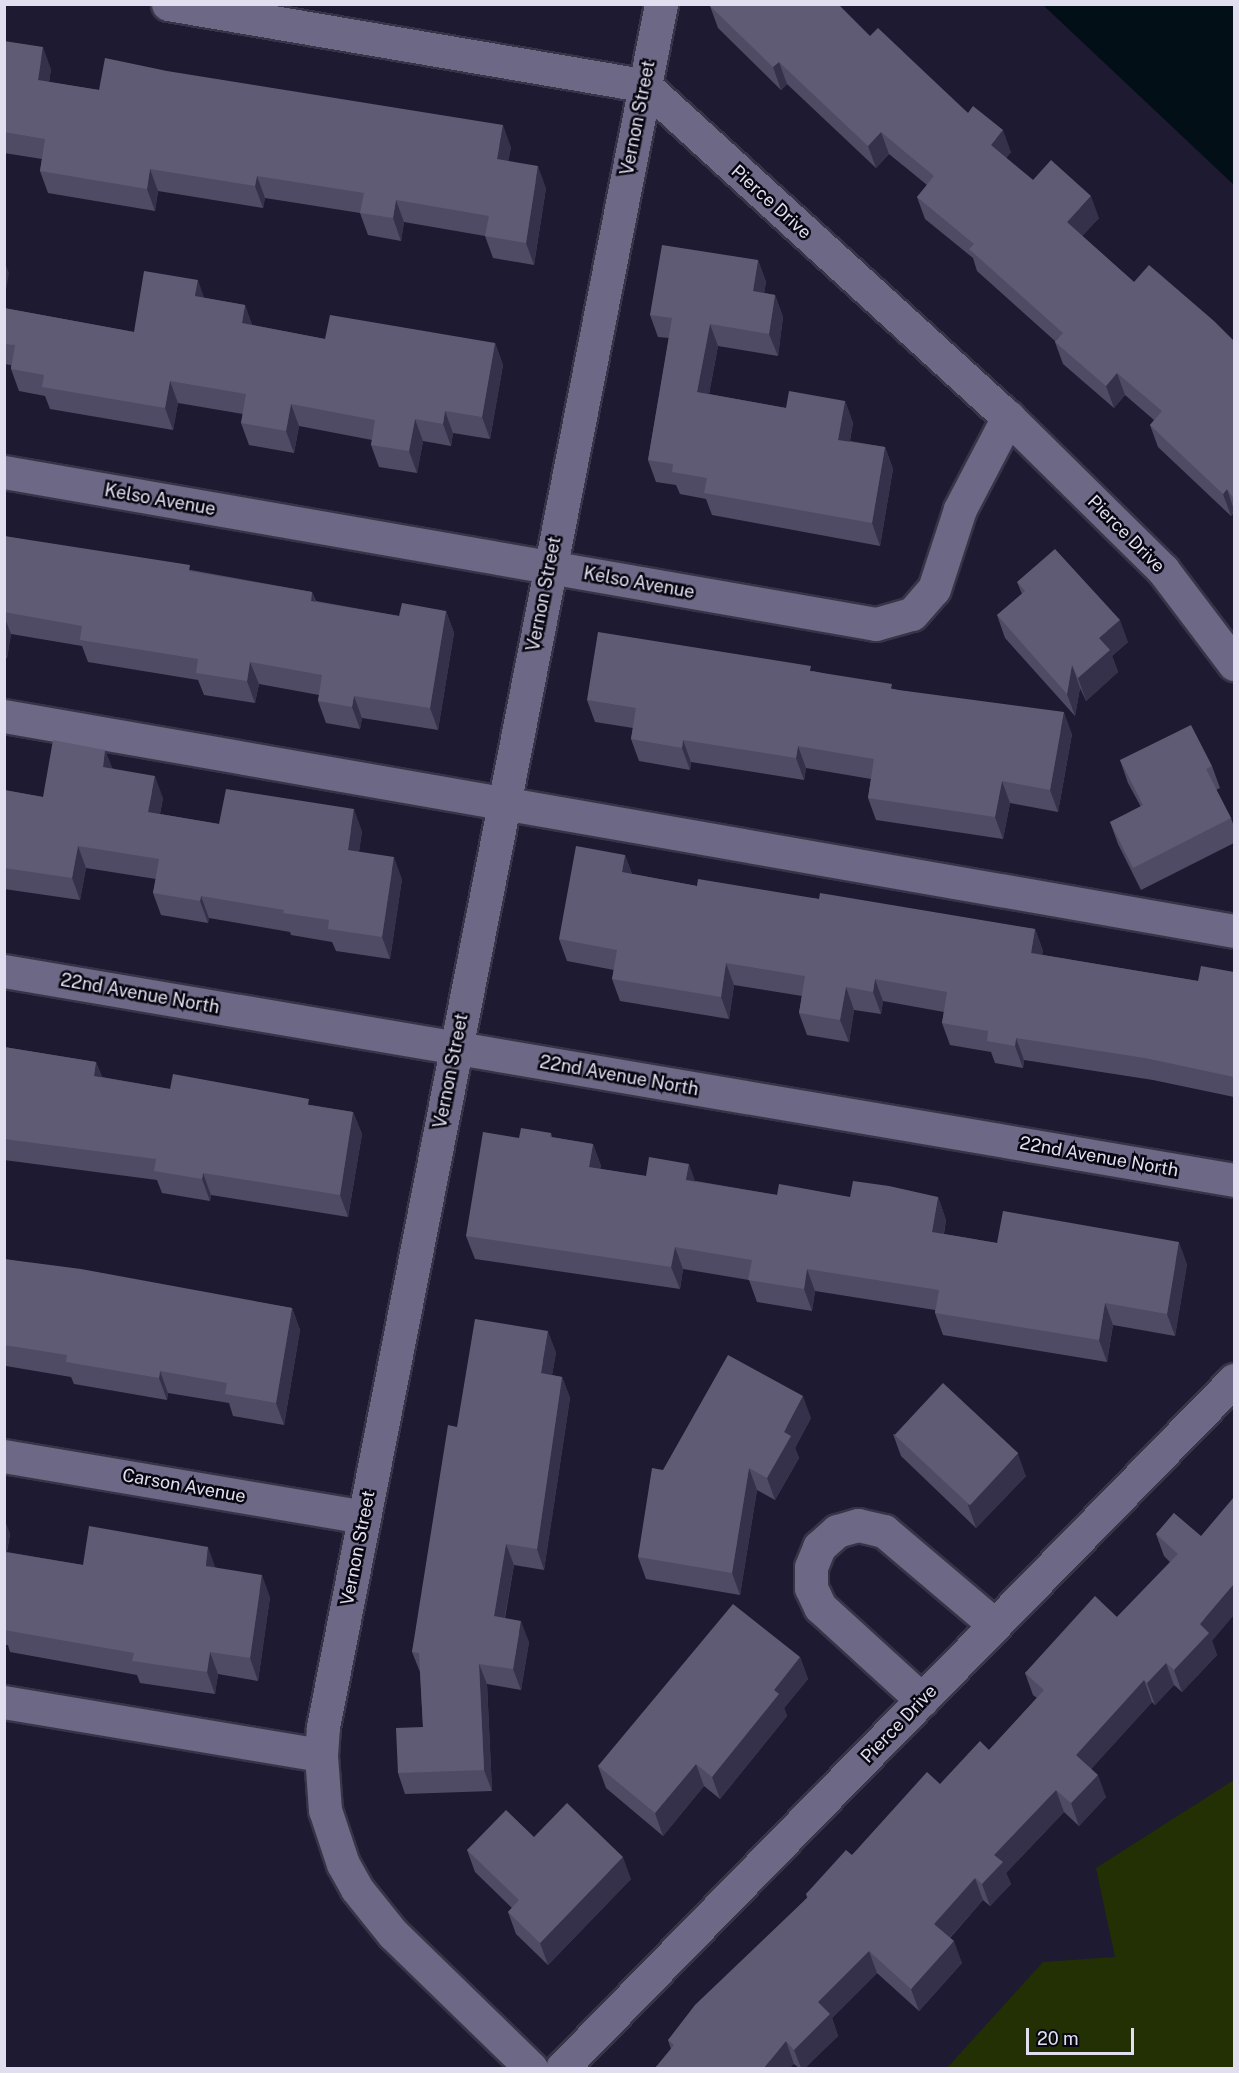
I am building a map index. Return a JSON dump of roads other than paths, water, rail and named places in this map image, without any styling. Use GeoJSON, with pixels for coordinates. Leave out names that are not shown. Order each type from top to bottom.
{"type":"FeatureCollection","features":[{"type":"Feature","properties":{"kind":"street"},"geometry":{"type":"LineString","coordinates":[[168,4],[644,85]]}},
{"type":"Feature","properties":{"kind":"street","name":"Vernon Street"},"geometry":{"type":"LineString","coordinates":[[531,2068],[393,1934],[357,1889],[343,1864],[325,1810],[321,1755],[364,1517],[455,1048],[661,4]]}},
{"type":"Feature","properties":{"kind":"street","name":"Pierce Drive"},"geometry":{"type":"LineString","coordinates":[[644,85],[1008,417],[1163,570],[1234,664]]}},
{"type":"Feature","properties":{"kind":"street","name":"Kelso Avenue"},"geometry":{"type":"LineString","coordinates":[[4,472],[876,624],[912,614],[934,589],[960,509],[1008,417]]}},
{"type":"Feature","properties":{"kind":"street"},"geometry":{"type":"LineString","coordinates":[[4,716],[504,801],[1234,931]]}},
{"type":"Feature","properties":{"kind":"street","name":"22nd Avenue North"},"geometry":{"type":"LineString","coordinates":[[4,971],[1234,1180]]}},
{"type":"Feature","properties":{"kind":"street","name":"Pierce Drive"},"geometry":{"type":"LineString","coordinates":[[562,2068],[1234,1380]]}},
{"type":"Feature","properties":{"kind":"street","name":"Carson Avenue"},"geometry":{"type":"LineString","coordinates":[[4,1456],[364,1517]]}},
{"type":"Feature","properties":{"kind":"street"},"geometry":{"type":"LineString","coordinates":[[922,1700],[820,1606],[811,1588],[811,1566],[819,1546],[837,1531],[858,1525],[884,1531],[995,1624]]}},
{"type":"Feature","properties":{"kind":"street"},"geometry":{"type":"LineString","coordinates":[[4,1702],[321,1755]]}}]}
